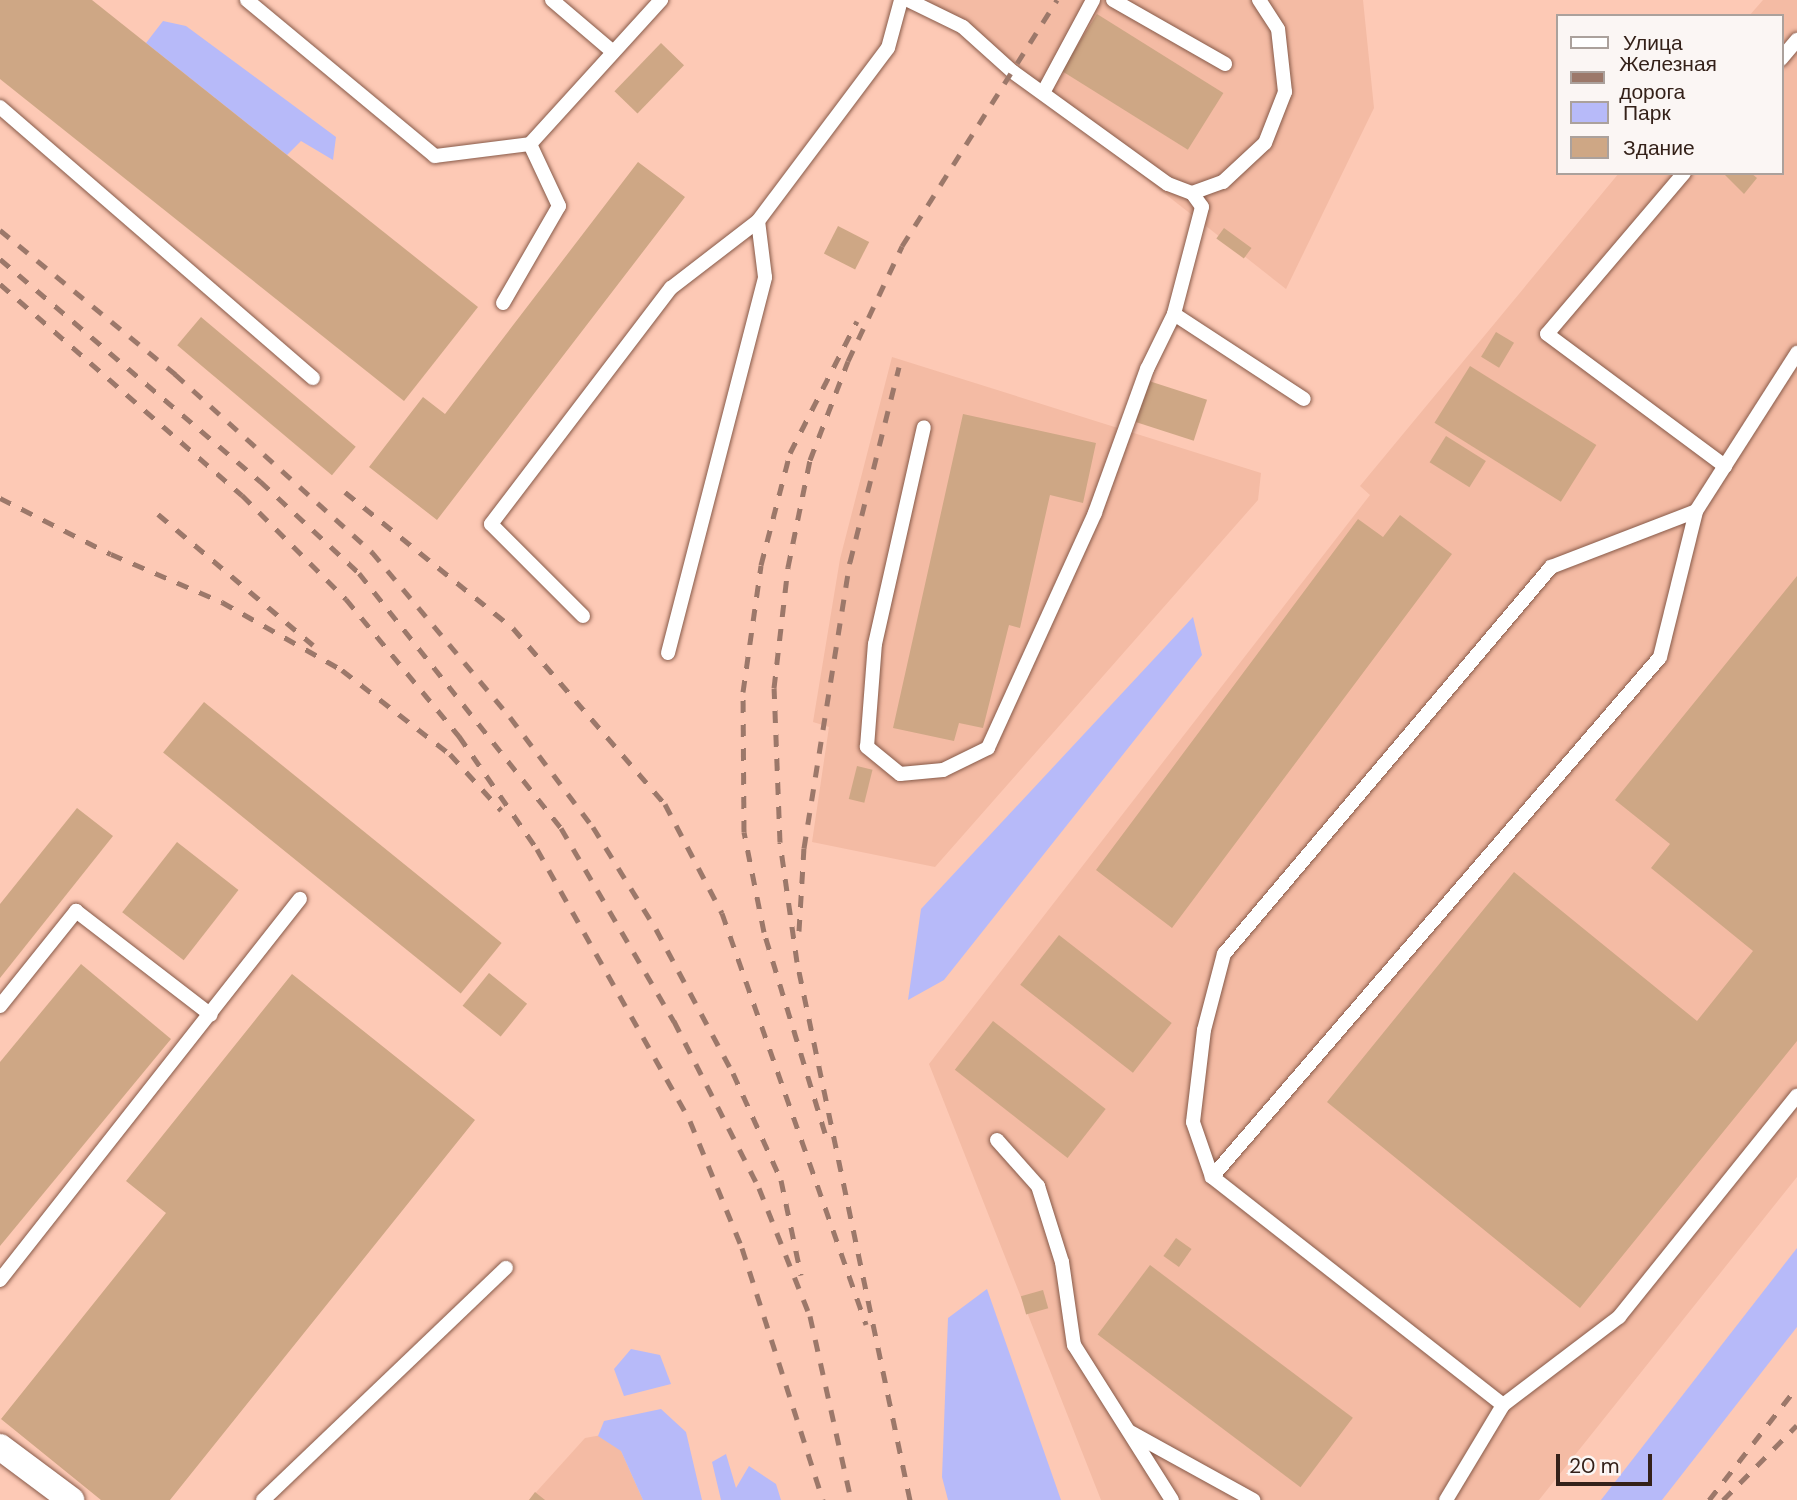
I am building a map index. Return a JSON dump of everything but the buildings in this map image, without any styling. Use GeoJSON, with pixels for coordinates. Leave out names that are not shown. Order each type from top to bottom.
{"type":"FeatureCollection","features":[{"type":"Feature","properties":{"kind":"street"},"geometry":{"type":"LineString","coordinates":[[0,1447],[71,1500]]}},
{"type":"Feature","properties":{"kind":"lane"},"geometry":{"type":"LineString","coordinates":[[247,0],[435,156],[530,144],[661,0]]}},
{"type":"Feature","properties":{"kind":"lane"},"geometry":{"type":"LineString","coordinates":[[552,0],[613,52]]}},
{"type":"Feature","properties":{"kind":"lane"},"geometry":{"type":"LineString","coordinates":[[583,616],[491,524],[671,288],[758,220],[888,48],[901,0]]}},
{"type":"Feature","properties":{"kind":"lane"},"geometry":{"type":"LineString","coordinates":[[908,0],[962,27],[1044,93],[1168,184],[1192,192],[1223,182],[1265,144],[1285,92],[1278,29],[1259,0]]}},
{"type":"Feature","properties":{"kind":"lane"},"geometry":{"type":"LineString","coordinates":[[1044,93],[1093,0]]}},
{"type":"Feature","properties":{"kind":"lane"},"geometry":{"type":"LineString","coordinates":[[1113,0],[1225,64]]}},
{"type":"Feature","properties":{"kind":"lane"},"geometry":{"type":"LineString","coordinates":[[1783,57],[1797,40]]}},
{"type":"Feature","properties":{"kind":"lane"},"geometry":{"type":"LineString","coordinates":[[0,107],[313,378]]}},
{"type":"Feature","properties":{"kind":"lane"},"geometry":{"type":"LineString","coordinates":[[503,303],[559,206],[530,144]]}},
{"type":"Feature","properties":{"kind":"lane"},"geometry":{"type":"LineString","coordinates":[[1682,175],[1547,334],[1725,466]]}},
{"type":"Feature","properties":{"kind":"lane"},"geometry":{"type":"LineString","coordinates":[[924,427],[875,644],[867,747],[900,775],[943,770],[988,748],[1095,513],[1147,369],[1174,314],[1200,227],[1202,208],[1192,192]]}},
{"type":"Feature","properties":{"kind":"lane"},"geometry":{"type":"LineString","coordinates":[[667,653],[765,277],[758,220]]}},
{"type":"Feature","properties":{"kind":"lane"},"geometry":{"type":"LineString","coordinates":[[1174,314],[1304,399]]}},
{"type":"Feature","properties":{"kind":"lane"},"geometry":{"type":"LineString","coordinates":[[1212,1177],[1660,657],[1696,511],[1792,374],[1797,353]]}},
{"type":"Feature","properties":{"kind":"lane"},"geometry":{"type":"LineString","coordinates":[[1503,1405],[1212,1177],[1193,1122],[1204,1030],[1224,954],[1551,567],[1696,511]]}},
{"type":"Feature","properties":{"kind":"lane"},"geometry":{"type":"LineString","coordinates":[[0,1280],[300,900]]}},
{"type":"Feature","properties":{"kind":"lane"},"geometry":{"type":"LineString","coordinates":[[0,1006],[76,911],[211,1015]]}},
{"type":"Feature","properties":{"kind":"lane"},"geometry":{"type":"LineString","coordinates":[[1446,1500],[1503,1405],[1619,1317],[1797,1096]]}},
{"type":"Feature","properties":{"kind":"lane"},"geometry":{"type":"LineString","coordinates":[[997,1140],[1038,1186],[1062,1262],[1074,1345],[1172,1500]]}},
{"type":"Feature","properties":{"kind":"lane"},"geometry":{"type":"LineString","coordinates":[[263,1500],[506,1268]]}},
{"type":"Feature","properties":{"kind":"lane"},"geometry":{"type":"LineString","coordinates":[[1129,1431],[1253,1500]]}},
{"type":"Feature","properties":{"kind":"shaded area"},"geometry":{"type":"Polygon","coordinates":[[[919,0],[1363,0],[1374,108],[1286,289],[919,0]]]}},
{"type":"Feature","properties":{"kind":"shaded area"},"geometry":{"type":"Polygon","coordinates":[[[1763,0],[1797,0],[1797,1177],[1539,1500],[1101,1500],[929,1064],[1370,495],[1360,486],[1617,175],[1783,175],[1783,14],[1751,14],[1763,0]]]}},
{"type":"Feature","properties":{"kind":"shaded area"},"geometry":{"type":"Polygon","coordinates":[[[892,357],[1261,473],[1258,500],[935,867],[812,842],[829,727],[813,722],[840,559],[892,357]]]}},
{"type":"Feature","properties":{"kind":"shaded area"},"geometry":{"type":"Polygon","coordinates":[[[613,1433],[643,1500],[529,1500],[585,1438],[613,1433]]]}},
{"type":"Feature","properties":{"kind":"green space"},"geometry":{"type":"Polygon","coordinates":[[[163,21],[186,26],[336,137],[333,160],[301,141],[287,155],[146,43],[163,21]]]}},
{"type":"Feature","properties":{"kind":"green space"},"geometry":{"type":"Polygon","coordinates":[[[1193,617],[1202,655],[944,980],[908,1000],[921,909],[1193,617]]]}},
{"type":"Feature","properties":{"kind":"green space"},"geometry":{"type":"Polygon","coordinates":[[[1797,1248],[1797,1327],[1662,1500],[1601,1500],[1797,1248]]]}},
{"type":"Feature","properties":{"kind":"green space"},"geometry":{"type":"Polygon","coordinates":[[[987,1289],[1061,1500],[948,1500],[942,1477],[948,1318],[987,1289]]]}},
{"type":"Feature","properties":{"kind":"green space"},"geometry":{"type":"Polygon","coordinates":[[[631,1349],[660,1355],[671,1384],[624,1396],[614,1369],[631,1349]]]}},
{"type":"Feature","properties":{"kind":"green space"},"geometry":{"type":"Polygon","coordinates":[[[661,1409],[686,1432],[702,1500],[643,1500],[621,1451],[598,1436],[604,1421],[661,1409]]]}},
{"type":"Feature","properties":{"kind":"green space"},"geometry":{"type":"Polygon","coordinates":[[[726,1454],[736,1488],[749,1466],[776,1484],[781,1500],[721,1500],[712,1462],[726,1454]]]}},
{"type":"Feature","properties":{"kind":"railway"},"geometry":{"type":"LineString","coordinates":[[910,1500],[797,962],[780,842],[774,688],[788,567],[810,460],[848,361],[902,246],[1057,0]]}},
{"type":"Feature","properties":{"kind":"railway"},"geometry":{"type":"LineString","coordinates":[[0,230],[175,374],[372,552],[510,717],[593,827],[656,929],[733,1073],[781,1180],[801,1275]]}},
{"type":"Feature","properties":{"kind":"railway"},"geometry":{"type":"LineString","coordinates":[[0,259],[260,481],[359,573],[561,828],[674,1021],[759,1188],[810,1316],[851,1500]]}},
{"type":"Feature","properties":{"kind":"railway"},"geometry":{"type":"LineString","coordinates":[[0,284],[242,495],[346,599],[459,736],[537,849],[690,1121],[742,1248],[823,1500]]}},
{"type":"Feature","properties":{"kind":"railway"},"geometry":{"type":"LineString","coordinates":[[825,1133],[764,932],[744,832],[743,692],[761,565],[790,453],[857,321]]}},
{"type":"Feature","properties":{"kind":"railway"},"geometry":{"type":"LineString","coordinates":[[799,931],[804,848],[850,562],[899,367]]}},
{"type":"Feature","properties":{"kind":"railway"},"geometry":{"type":"LineString","coordinates":[[345,492],[513,628],[665,804],[722,913],[866,1325]]}},
{"type":"Feature","properties":{"kind":"railway"},"geometry":{"type":"LineString","coordinates":[[0,498],[111,554],[222,602],[342,670],[450,754],[501,810]]}},
{"type":"Feature","properties":{"kind":"railway"},"geometry":{"type":"LineString","coordinates":[[158,514],[313,645]]}},
{"type":"Feature","properties":{"kind":"railway"},"geometry":{"type":"LineString","coordinates":[[1709,1500],[1797,1387]]}},
{"type":"Feature","properties":{"kind":"railway"},"geometry":{"type":"LineString","coordinates":[[1723,1500],[1797,1425]]}}]}
